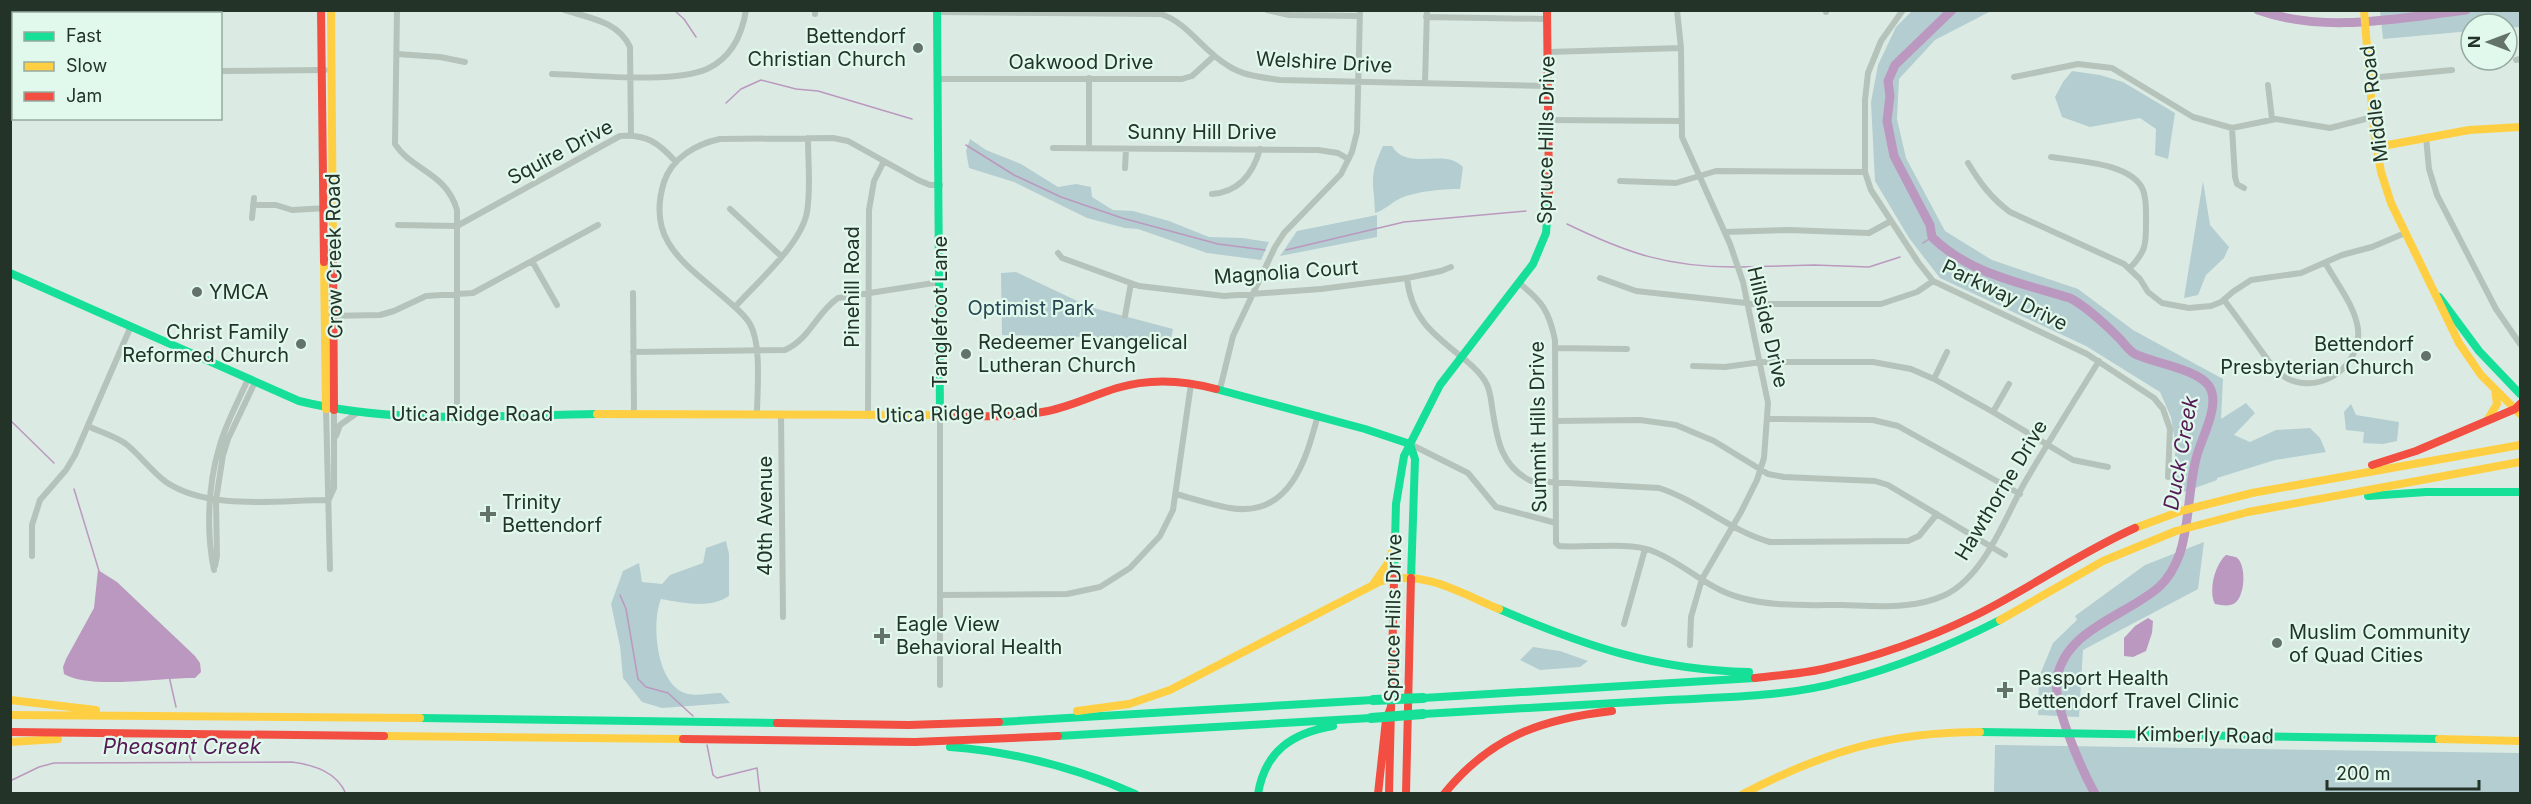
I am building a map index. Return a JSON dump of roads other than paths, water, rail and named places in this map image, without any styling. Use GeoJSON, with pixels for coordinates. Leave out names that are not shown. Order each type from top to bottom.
{"type":"FeatureCollection","features":[{"type":"Feature","properties":{"kind":"main road","name":"Crow Creek Road"},"geometry":{"type":"LineString","coordinates":[[321,10],[327,70]]}},
{"type":"Feature","properties":{"kind":"main road","name":"Crow Creek Road"},"geometry":{"type":"LineString","coordinates":[[330,410],[327,70],[331,10]]}},
{"type":"Feature","properties":{"kind":"main road","name":"Middle Road"},"geometry":{"type":"LineString","coordinates":[[2364,10],[2377,147],[2381,172],[2391,203],[2437,294],[2479,351],[2520,394]]}},
{"type":"Feature","properties":{"kind":"main road","name":"Tanglefoot Lane"},"geometry":{"type":"LineString","coordinates":[[937,11],[940,416]]}},
{"type":"Feature","properties":{"kind":"main road","name":"Spruce Hills Drive"},"geometry":{"type":"LineString","coordinates":[[1389,794],[1399,473],[1404,456],[1440,386],[1533,264],[1546,233],[1549,213],[1547,15]]}},
{"type":"Feature","properties":{"kind":"main road"},"geometry":{"type":"LineString","coordinates":[[2377,147],[2469,130],[2520,127]]}},
{"type":"Feature","properties":{"kind":"main road","name":"Utica Ridge Road"},"geometry":{"type":"LineString","coordinates":[[10,273],[251,381],[299,401],[330,410],[457,416],[634,414],[998,416],[1058,409],[1133,384],[1155,381],[1220,389],[1318,415],[1410,444]]}},
{"type":"Feature","properties":{"kind":"main road","name":"Middle Road"},"geometry":{"type":"LineString","coordinates":[[2437,294],[2440,307],[2459,344],[2481,375],[2519,409]]}},
{"type":"Feature","properties":{"kind":"main road"},"geometry":{"type":"LineString","coordinates":[[2488,420],[2497,404],[2495,389]]}},
{"type":"Feature","properties":{"kind":"main road"},"geometry":{"type":"LineString","coordinates":[[2329,479],[2347,471],[2415,451],[2519,409]]}},
{"type":"Feature","properties":{"kind":"main road","name":"Spruce Hills Drive"},"geometry":{"type":"LineString","coordinates":[[1406,794],[1415,459],[1410,444]]}},
{"type":"Feature","properties":{"kind":"main road"},"geometry":{"type":"LineString","coordinates":[[10,715],[572,719],[864,726],[1004,722],[1725,680],[1791,674],[1866,658],[1938,632],[1976,615],[2095,546],[2146,523],[2216,501],[2520,445]]}},
{"type":"Feature","properties":{"kind":"main road"},"geometry":{"type":"LineString","coordinates":[[1258,794],[1260,778],[1266,764],[1287,741],[1319,728],[1371,720],[1393,712],[1423,714],[1740,696],[1806,689],[1842,682],[1892,667],[1978,632],[2103,561],[2143,543],[2212,520],[2520,462]]}},
{"type":"Feature","properties":{"kind":"main road"},"geometry":{"type":"LineString","coordinates":[[2314,500],[2341,500],[2426,492],[2520,492]]}},
{"type":"Feature","properties":{"kind":"main road"},"geometry":{"type":"LineString","coordinates":[[1374,583],[1388,563],[1395,544]]}},
{"type":"Feature","properties":{"kind":"main road"},"geometry":{"type":"LineString","coordinates":[[1004,722],[1023,716],[1114,707],[1158,695],[1184,684],[1374,583],[1394,578],[1429,580],[1594,646],[1647,662],[1708,671],[1775,671],[1791,674]]}},
{"type":"Feature","properties":{"kind":"main road"},"geometry":{"type":"LineString","coordinates":[[10,700],[141,716]]}},
{"type":"Feature","properties":{"kind":"main road"},"geometry":{"type":"LineString","coordinates":[[1444,794],[1477,757],[1504,739],[1525,729],[1567,716],[1647,707],[1659,701]]}},
{"type":"Feature","properties":{"kind":"main road"},"geometry":{"type":"LineString","coordinates":[[1378,794],[1386,720],[1393,712]]}},
{"type":"Feature","properties":{"kind":"main road"},"geometry":{"type":"LineString","coordinates":[[10,732],[915,742],[1371,720]]}},
{"type":"Feature","properties":{"kind":"main road","name":"Kimberly Road"},"geometry":{"type":"LineString","coordinates":[[1743,794],[1816,759],[1890,739],[1947,732],[2088,732],[2520,741]]}},
{"type":"Feature","properties":{"kind":"main road"},"geometry":{"type":"LineString","coordinates":[[10,742],[107,733]]}},
{"type":"Feature","properties":{"kind":"main road"},"geometry":{"type":"LineString","coordinates":[[915,742],[925,746],[1001,751],[1049,760],[1094,775],[1135,794]]}},
{"type":"Feature","properties":{"kind":"street"},"geometry":{"type":"LineString","coordinates":[[397,10],[395,144],[399,150],[430,172],[451,193],[457,210],[457,416]]}},
{"type":"Feature","properties":{"kind":"street"},"geometry":{"type":"LineString","coordinates":[[564,10],[618,30],[630,47],[631,135]]}},
{"type":"Feature","properties":{"kind":"street"},"geometry":{"type":"LineString","coordinates":[[552,74],[630,77],[694,74],[720,61],[737,43],[746,10]]}},
{"type":"Feature","properties":{"kind":"street"},"geometry":{"type":"LineString","coordinates":[[1220,389],[1233,336],[1266,265],[1284,233],[1334,182],[1348,159],[1357,132],[1360,13],[1289,15],[1267,10]]}},
{"type":"Feature","properties":{"kind":"street","name":"Hillside Drive"},"geometry":{"type":"LineString","coordinates":[[1677,10],[1682,48],[1684,144],[1725,232],[1743,282],[1768,403],[1764,458],[1732,526],[1702,579],[1692,611],[1690,645]]}},
{"type":"Feature","properties":{"kind":"street","name":"Parkway Drive"},"geometry":{"type":"LineString","coordinates":[[1903,10],[1881,40],[1868,73],[1865,100],[1865,172],[1870,190],[1933,281],[2099,361],[2143,388],[2163,409],[2170,429],[2168,477]]}},
{"type":"Feature","properties":{"kind":"street","name":"Welshire Drive"},"geometry":{"type":"LineString","coordinates":[[937,11],[1137,12],[1169,17],[1186,28],[1214,56],[1241,73],[1280,80],[1548,86]]}},
{"type":"Feature","properties":{"kind":"street"},"geometry":{"type":"LineString","coordinates":[[1425,83],[1426,14],[1547,15]]}},
{"type":"Feature","properties":{"kind":"street"},"geometry":{"type":"LineString","coordinates":[[1548,52],[1682,48]]}},
{"type":"Feature","properties":{"kind":"street"},"geometry":{"type":"LineString","coordinates":[[397,54],[440,57],[465,62]]}},
{"type":"Feature","properties":{"kind":"street","name":"Oakwood Drive"},"geometry":{"type":"LineString","coordinates":[[939,79],[1182,79],[1192,76],[1214,56]]}},
{"type":"Feature","properties":{"kind":"street"},"geometry":{"type":"LineString","coordinates":[[2014,77],[2078,64],[2112,68],[2193,117],[2232,128],[2272,119],[2330,128],[2373,117]]}},
{"type":"Feature","properties":{"kind":"street"},"geometry":{"type":"LineString","coordinates":[[222,71],[327,70]]}},
{"type":"Feature","properties":{"kind":"street"},"geometry":{"type":"LineString","coordinates":[[2370,78],[2452,70]]}},
{"type":"Feature","properties":{"kind":"street"},"geometry":{"type":"LineString","coordinates":[[1089,78],[1089,148]]}},
{"type":"Feature","properties":{"kind":"street"},"geometry":{"type":"LineString","coordinates":[[2268,85],[2272,119]]}},
{"type":"Feature","properties":{"kind":"street"},"geometry":{"type":"LineString","coordinates":[[1549,120],[1682,121]]}},
{"type":"Feature","properties":{"kind":"street"},"geometry":{"type":"LineString","coordinates":[[2232,128],[2235,177],[2237,184],[2244,188]]}},
{"type":"Feature","properties":{"kind":"street","name":"Squire Drive"},"geometry":{"type":"LineString","coordinates":[[458,226],[620,136],[642,136],[654,142],[676,162]]}},
{"type":"Feature","properties":{"kind":"street"},"geometry":{"type":"LineString","coordinates":[[2426,137],[2429,169],[2437,195],[2496,309],[2520,344]]}},
{"type":"Feature","properties":{"kind":"street"},"geometry":{"type":"LineString","coordinates":[[735,307],[795,241],[802,227],[807,213],[808,138]]}},
{"type":"Feature","properties":{"kind":"street"},"geometry":{"type":"LineString","coordinates":[[757,415],[756,339],[751,324],[681,260],[668,245],[662,233],[658,217],[660,197],[666,178],[676,162],[706,142],[720,139],[842,139],[930,185],[940,185]]}},
{"type":"Feature","properties":{"kind":"street","name":"Sunny Hill Drive"},"geometry":{"type":"LineString","coordinates":[[1053,148],[1318,150],[1338,153],[1348,159]]}},
{"type":"Feature","properties":{"kind":"street"},"geometry":{"type":"LineString","coordinates":[[1125,168],[1126,149]]}},
{"type":"Feature","properties":{"kind":"street"},"geometry":{"type":"LineString","coordinates":[[1212,194],[1223,193],[1238,186],[1256,164],[1260,149]]}},
{"type":"Feature","properties":{"kind":"street"},"geometry":{"type":"LineString","coordinates":[[2051,157],[2114,168],[2128,174],[2138,182],[2144,191],[2146,240],[2144,251],[2130,268]]}},
{"type":"Feature","properties":{"kind":"street","name":"Pinehill Road"},"geometry":{"type":"LineString","coordinates":[[868,416],[870,194],[884,161]]}},
{"type":"Feature","properties":{"kind":"street"},"geometry":{"type":"LineString","coordinates":[[1968,163],[1985,190],[2010,212],[2130,268],[2148,292],[2162,303],[2189,308],[2211,306],[2224,300],[2243,283],[2251,280],[2301,273],[2326,264],[2342,255],[2372,248],[2405,233]]}},
{"type":"Feature","properties":{"kind":"street"},"geometry":{"type":"LineString","coordinates":[[1620,181],[1676,183],[1716,171],[1865,172]]}},
{"type":"Feature","properties":{"kind":"street"},"geometry":{"type":"LineString","coordinates":[[252,219],[254,202],[292,210],[329,208]]}},
{"type":"Feature","properties":{"kind":"street"},"geometry":{"type":"LineString","coordinates":[[730,209],[781,256]]}},
{"type":"Feature","properties":{"kind":"street"},"geometry":{"type":"LineString","coordinates":[[1725,232],[1789,230],[1869,233],[1891,221]]}},
{"type":"Feature","properties":{"kind":"street"},"geometry":{"type":"LineString","coordinates":[[398,225],[458,226]]}},
{"type":"Feature","properties":{"kind":"street"},"geometry":{"type":"LineString","coordinates":[[330,316],[380,315],[426,296],[457,292],[473,293],[598,225]]}},
{"type":"Feature","properties":{"kind":"street","name":"Magnolia Court"},"geometry":{"type":"LineString","coordinates":[[1058,253],[1062,258],[1131,283],[1212,296],[1321,289],[1407,278],[1451,267]]}},
{"type":"Feature","properties":{"kind":"street"},"geometry":{"type":"LineString","coordinates":[[532,261],[556,305]]}},
{"type":"Feature","properties":{"kind":"street"},"geometry":{"type":"LineString","coordinates":[[2224,300],[2277,372],[2298,382],[2325,381],[2347,365],[2355,353],[2358,340],[2354,314],[2326,264]]}},
{"type":"Feature","properties":{"kind":"street"},"geometry":{"type":"LineString","coordinates":[[1407,278],[1408,298],[1431,333],[1478,370],[1487,384],[1497,441],[1502,454],[1519,475],[1530,481],[1659,488],[1675,493],[1732,526],[1770,542],[1897,543],[1919,536],[1937,514]]}},
{"type":"Feature","properties":{"kind":"street"},"geometry":{"type":"LineString","coordinates":[[1600,278],[1636,291],[1748,303],[1881,304],[1917,292],[1933,281]]}},
{"type":"Feature","properties":{"kind":"street"},"geometry":{"type":"LineString","coordinates":[[633,352],[785,350],[805,337],[831,303],[838,298],[940,282]]}},
{"type":"Feature","properties":{"kind":"street"},"geometry":{"type":"LineString","coordinates":[[1125,316],[1131,283]]}},
{"type":"Feature","properties":{"kind":"street","name":"Summit Hills Drive"},"geometry":{"type":"LineString","coordinates":[[1519,283],[1541,301],[1547,312],[1555,348],[1556,543],[1559,546]]}},
{"type":"Feature","properties":{"kind":"street"},"geometry":{"type":"LineString","coordinates":[[633,293],[634,414]]}},
{"type":"Feature","properties":{"kind":"street"},"geometry":{"type":"LineString","coordinates":[[32,556],[32,525],[40,500],[66,470],[88,426],[131,326]]}},
{"type":"Feature","properties":{"kind":"street"},"geometry":{"type":"LineString","coordinates":[[1555,348],[1627,349]]}},
{"type":"Feature","properties":{"kind":"street"},"geometry":{"type":"LineString","coordinates":[[1934,379],[1947,352]]}},
{"type":"Feature","properties":{"kind":"street","name":"Hawthorne Drive"},"geometry":{"type":"LineString","coordinates":[[1559,546],[1645,549],[1737,597],[1759,601],[1789,604],[1904,606],[1926,602],[1947,594],[1967,578],[1991,546],[2048,444],[2099,361]]}},
{"type":"Feature","properties":{"kind":"street"},"geometry":{"type":"LineString","coordinates":[[1693,366],[1725,367],[1761,362],[1873,362],[1911,369],[1934,379],[1993,412],[2073,460],[2108,467]]}},
{"type":"Feature","properties":{"kind":"street"},"geometry":{"type":"LineString","coordinates":[[213,500],[217,555],[214,570],[211,556],[213,500],[218,450],[251,381]]}},
{"type":"Feature","properties":{"kind":"street"},"geometry":{"type":"LineString","coordinates":[[940,596],[1057,595],[1100,586],[1130,568],[1160,536],[1168,523],[1176,494],[1191,384]]}},
{"type":"Feature","properties":{"kind":"street"},"geometry":{"type":"LineString","coordinates":[[1993,412],[2009,384]]}},
{"type":"Feature","properties":{"kind":"street","name":"Crow Creek Road"},"geometry":{"type":"LineString","coordinates":[[328,500],[334,488],[334,445],[330,410]]}},
{"type":"Feature","properties":{"kind":"street","name":"Crow Creek Road"},"geometry":{"type":"LineString","coordinates":[[330,410],[328,500],[330,569]]}},
{"type":"Feature","properties":{"kind":"street"},"geometry":{"type":"LineString","coordinates":[[334,445],[340,425],[357,413]]}},
{"type":"Feature","properties":{"kind":"street","name":"40th Avenue"},"geometry":{"type":"LineString","coordinates":[[780,415],[783,617]]}},
{"type":"Feature","properties":{"kind":"street"},"geometry":{"type":"LineString","coordinates":[[1176,494],[1241,508],[1254,508],[1276,499],[1300,471],[1307,456],[1318,415]]}},
{"type":"Feature","properties":{"kind":"street","name":"Tanglefoot Lane"},"geometry":{"type":"LineString","coordinates":[[940,416],[940,685]]}},
{"type":"Feature","properties":{"kind":"street"},"geometry":{"type":"LineString","coordinates":[[1768,419],[1873,420],[1898,426],[2020,494]]}},
{"type":"Feature","properties":{"kind":"street"},"geometry":{"type":"LineString","coordinates":[[1556,421],[1640,420],[1676,425],[1694,431],[1768,474],[1784,477],[1875,481],[1888,485],[2005,555]]}},
{"type":"Feature","properties":{"kind":"street"},"geometry":{"type":"LineString","coordinates":[[88,426],[126,444],[168,483],[189,494],[213,500],[328,500]]}},
{"type":"Feature","properties":{"kind":"street","name":"Utica Ridge Road"},"geometry":{"type":"LineString","coordinates":[[1410,444],[1468,473],[1497,507],[1556,523]]}},
{"type":"Feature","properties":{"kind":"street"},"geometry":{"type":"LineString","coordinates":[[1624,624],[1645,549]]}},
{"type":"Feature","properties":{"kind":"waterway"},"geometry":{"type":"LineString","coordinates":[[674,10],[684,19],[696,37]]}},
{"type":"Feature","properties":{"kind":"waterway","name":"Duck Creek"},"geometry":{"type":"LineString","coordinates":[[1952,10],[1895,65],[1888,81],[1890,96],[1887,121],[1894,156],[1930,225],[1932,237],[1947,250],[1979,269],[2070,298],[2096,316],[2133,352],[2195,375],[2209,386],[2212,393],[2212,411],[2194,467],[2186,529],[2174,568],[2159,587],[2099,625],[2072,647],[2063,661],[2057,678],[2063,720],[2095,794]]}},
{"type":"Feature","properties":{"kind":"waterway","name":"Duck Creek"},"geometry":{"type":"LineString","coordinates":[[2258,10],[2283,17],[2335,23],[2388,20],[2466,10]]}},
{"type":"Feature","properties":{"kind":"waterway"},"geometry":{"type":"LineString","coordinates":[[726,103],[741,89],[761,80],[796,89],[818,91],[912,119]]}},
{"type":"Feature","properties":{"kind":"waterway"},"geometry":{"type":"LineString","coordinates":[[966,145],[1014,175],[1061,197],[1122,218],[1218,244],[1265,250]]}},
{"type":"Feature","properties":{"kind":"waterway"},"geometry":{"type":"LineString","coordinates":[[1286,250],[1404,222],[1526,211]]}},
{"type":"Feature","properties":{"kind":"waterway"},"geometry":{"type":"LineString","coordinates":[[1567,224],[1609,243],[1648,256],[1688,264],[1735,267]]}},
{"type":"Feature","properties":{"kind":"waterway"},"geometry":{"type":"LineString","coordinates":[[1923,243],[1932,237]]}},
{"type":"Feature","properties":{"kind":"waterway"},"geometry":{"type":"LineString","coordinates":[[1740,267],[1814,265],[1869,267],[1900,257]]}},
{"type":"Feature","properties":{"kind":"waterway"},"geometry":{"type":"LineString","coordinates":[[10,420],[54,463]]}},
{"type":"Feature","properties":{"kind":"waterway"},"geometry":{"type":"LineString","coordinates":[[74,489],[99,571]]}},
{"type":"Feature","properties":{"kind":"waterway"},"geometry":{"type":"LineString","coordinates":[[620,595],[626,609],[638,679],[646,687],[668,693],[693,716]]}},
{"type":"Feature","properties":{"kind":"waterway"},"geometry":{"type":"LineString","coordinates":[[169,676],[176,707]]}},
{"type":"Feature","properties":{"kind":"waterway"},"geometry":{"type":"LineString","coordinates":[[707,745],[713,775],[717,778],[757,768],[760,794]]}},
{"type":"Feature","properties":{"kind":"waterway"},"geometry":{"type":"LineString","coordinates":[[186,746],[191,760]]}},
{"type":"Feature","properties":{"kind":"waterway","name":"Pheasant Creek"},"geometry":{"type":"LineString","coordinates":[[10,781],[39,767],[54,763],[292,762],[308,765],[331,775],[342,786],[346,794]]}},
{"type":"Feature","properties":{"kind":"place","name":"Bettendorf Christian Church"},"geometry":{"type":"Point","coordinates":[918,48]}},
{"type":"Feature","properties":{"kind":"place","name":"YMCA"},"geometry":{"type":"Point","coordinates":[197,292]}},
{"type":"Feature","properties":{"kind":"place","name":"Christ Family Reformed Church"},"geometry":{"type":"Point","coordinates":[301,344]}},
{"type":"Feature","properties":{"kind":"place","name":"Redeemer Evangelical Lutheran Church"},"geometry":{"type":"Point","coordinates":[966,354]}},
{"type":"Feature","properties":{"kind":"place","name":"Bettendorf Presbyterian Church"},"geometry":{"type":"Point","coordinates":[2426,356]}},
{"type":"Feature","properties":{"kind":"place","name":"Trinity Bettendorf"},"geometry":{"type":"Point","coordinates":[488,514]}},
{"type":"Feature","properties":{"kind":"place","name":"Eagle View Behavioral Health"},"geometry":{"type":"Point","coordinates":[882,636]}},
{"type":"Feature","properties":{"kind":"place","name":"Muslim Community of Quad Cities"},"geometry":{"type":"Point","coordinates":[2277,643]}},
{"type":"Feature","properties":{"kind":"place","name":"Passport Health Bettendorf Travel Clinic"},"geometry":{"type":"Point","coordinates":[2005,690]}},
{"type":"Feature","properties":{"kind":"park label","name":"Optimist Park"},"geometry":{"type":"Point","coordinates":[1031,308]}}]}
